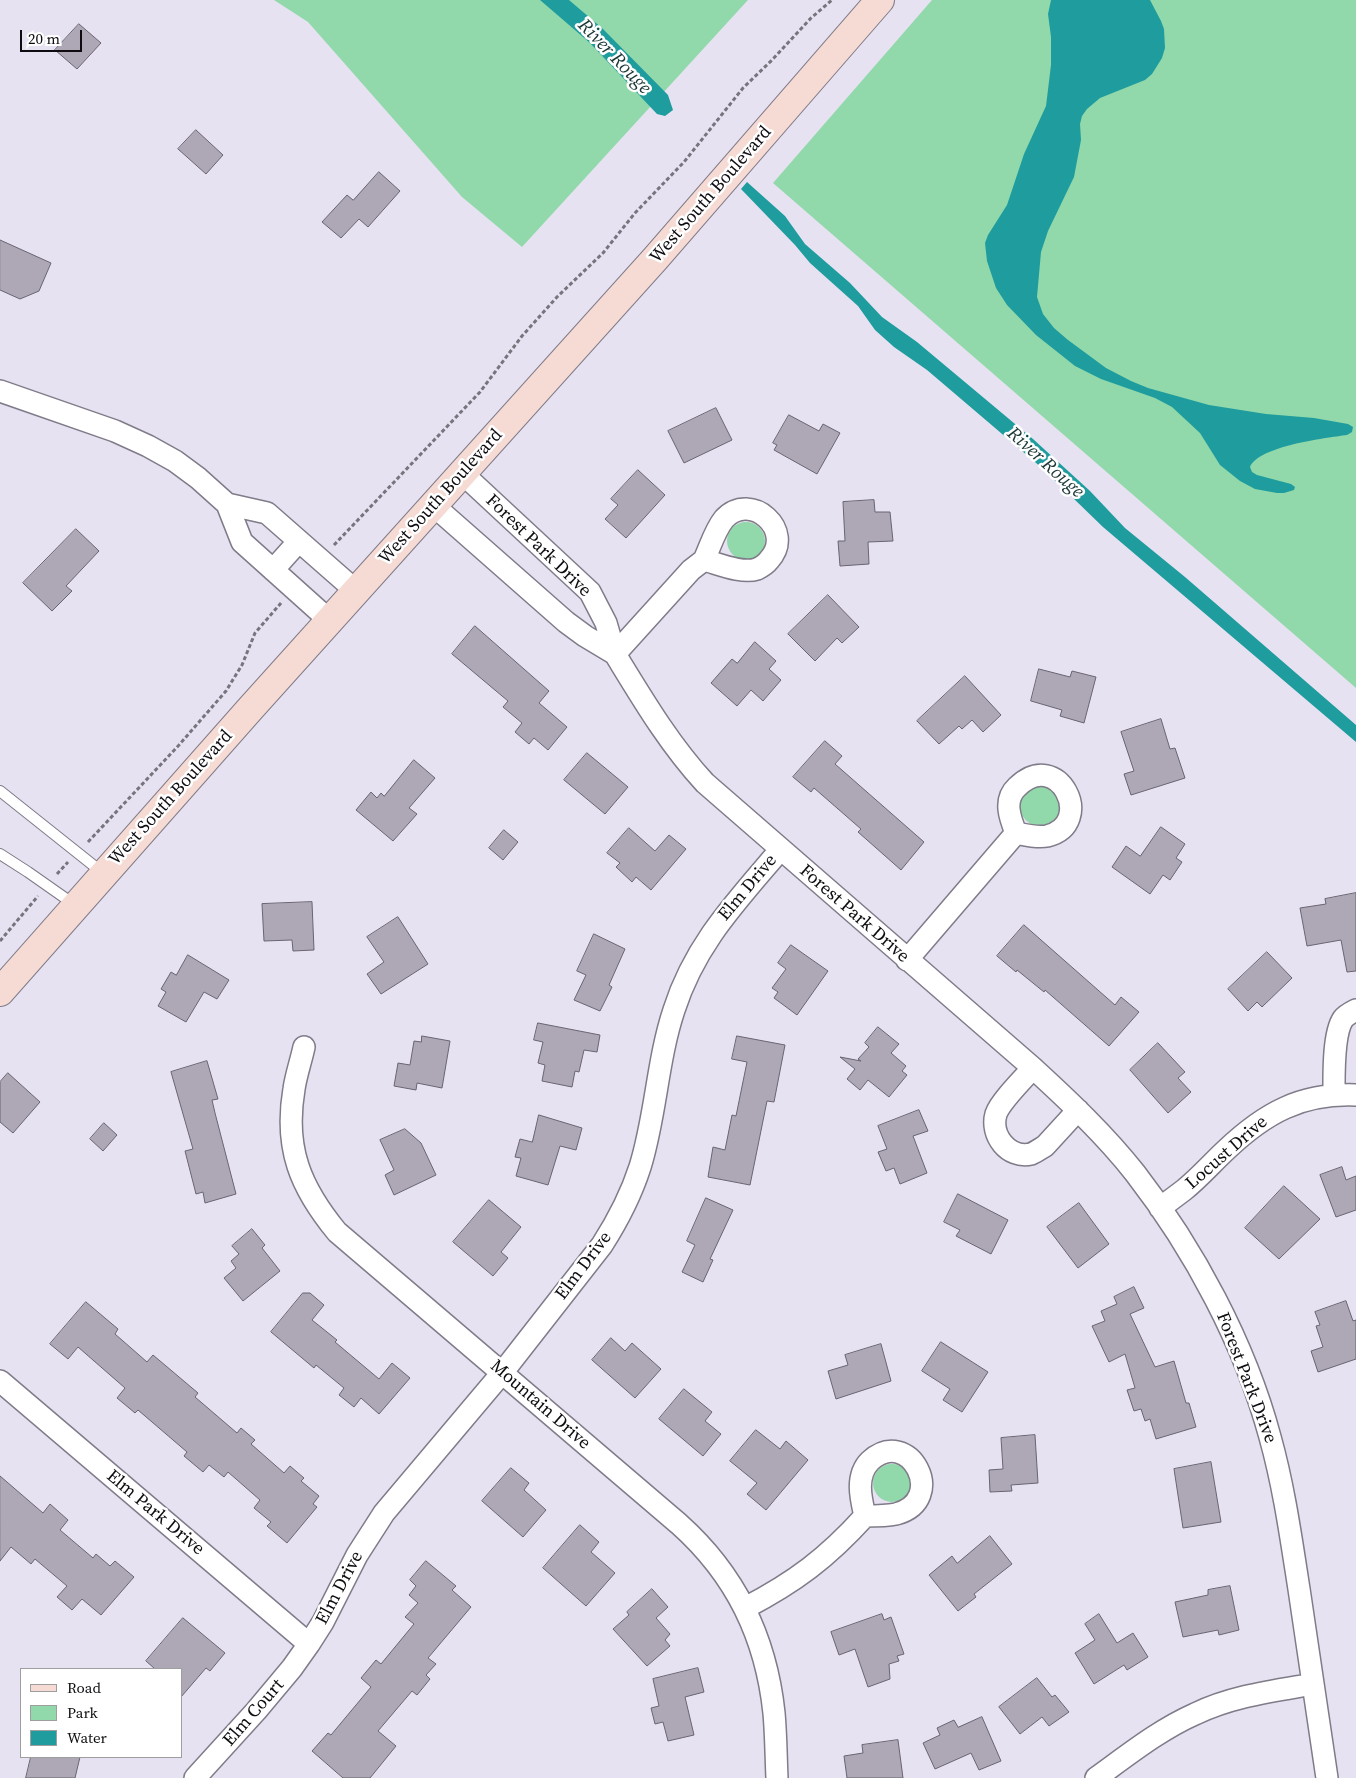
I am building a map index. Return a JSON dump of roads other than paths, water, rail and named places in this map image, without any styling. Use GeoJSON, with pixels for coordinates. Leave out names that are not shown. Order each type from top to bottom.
{"type":"FeatureCollection","features":[{"type":"Feature","properties":{"kind":"main road","name":"West South Boulevard"},"geometry":{"type":"LineString","coordinates":[[0,992],[329,620],[655,259],[880,0]]}},
{"type":"Feature","properties":{"kind":"street"},"geometry":{"type":"LineString","coordinates":[[0,391],[115,431],[148,446],[183,467],[227,504],[267,513],[356,591]]}},
{"type":"Feature","properties":{"kind":"street","name":"Forest Park Drive"},"geometry":{"type":"LineString","coordinates":[[462,473],[590,592],[606,623],[615,654],[686,763],[723,800],[1033,1068],[1078,1110],[1135,1173],[1185,1245],[1220,1309],[1239,1351],[1270,1434],[1284,1496],[1327,1778]]}},
{"type":"Feature","properties":{"kind":"street"},"geometry":{"type":"LineString","coordinates":[[227,504],[242,542],[329,620]]}},
{"type":"Feature","properties":{"kind":"street","name":"Forest Park Drive"},"geometry":{"type":"LineString","coordinates":[[433,505],[566,622],[615,654]]}},
{"type":"Feature","properties":{"kind":"street"},"geometry":{"type":"LineString","coordinates":[[273,570],[298,541]]}},
{"type":"Feature","properties":{"kind":"street"},"geometry":{"type":"LineString","coordinates":[[615,654],[691,570],[704,560]]}},
{"type":"Feature","properties":{"kind":"street"},"geometry":{"type":"LineString","coordinates":[[907,960],[1016,833]]}},
{"type":"Feature","properties":{"kind":"street","name":"Elm Drive"},"geometry":{"type":"LineString","coordinates":[[309,1644],[323,1622],[357,1555],[384,1513],[502,1373],[602,1245],[625,1207],[641,1165],[669,1025],[687,976],[694,960],[716,927],[780,850]]}},
{"type":"Feature","properties":{"kind":"street"},"geometry":{"type":"LineString","coordinates":[[1334,1094],[1334,1067],[1338,1031],[1343,1019],[1356,1010]]}},
{"type":"Feature","properties":{"kind":"street","name":"Mountain Drive"},"geometry":{"type":"LineString","coordinates":[[304,1047],[294,1089],[291,1125],[294,1153],[299,1172],[307,1191],[319,1210],[337,1232],[690,1534],[712,1557],[744,1608],[755,1629],[763,1652],[774,1714],[777,1778]]}},
{"type":"Feature","properties":{"kind":"street"},"geometry":{"type":"LineString","coordinates":[[1033,1068],[1000,1106],[996,1114],[994,1127],[997,1137],[1003,1145],[1019,1154],[1030,1154],[1044,1146],[1078,1110]]}},
{"type":"Feature","properties":{"kind":"street","name":"Locust Drive"},"geometry":{"type":"LineString","coordinates":[[1160,1208],[1185,1189],[1247,1130],[1268,1116],[1291,1104],[1334,1094],[1356,1095]]}},
{"type":"Feature","properties":{"kind":"street","name":"Elm Park Drive"},"geometry":{"type":"LineString","coordinates":[[0,1381],[309,1644]]}},
{"type":"Feature","properties":{"kind":"street"},"geometry":{"type":"LineString","coordinates":[[744,1608],[801,1575],[843,1541],[865,1516]]}},
{"type":"Feature","properties":{"kind":"street","name":"Elm Court"},"geometry":{"type":"LineString","coordinates":[[196,1778],[256,1711],[292,1668],[309,1644]]}},
{"type":"Feature","properties":{"kind":"street"},"geometry":{"type":"LineString","coordinates":[[1096,1778],[1148,1740],[1196,1713],[1253,1694],[1313,1684]]}},
{"type":"Feature","properties":{"kind":"lane"},"geometry":{"type":"LineString","coordinates":[[0,791],[104,874]]}},
{"type":"Feature","properties":{"kind":"lane"},"geometry":{"type":"LineString","coordinates":[[0,854],[48,885],[76,906]]}},
{"type":"Feature","properties":{"kind":"water","name":"River Rouge"},"geometry":{"type":"Polygon","coordinates":[[[540,0],[569,0],[603,29],[668,95],[673,110],[665,116],[657,114],[590,43],[540,0]]]}},
{"type":"Feature","properties":{"kind":"water"},"geometry":{"type":"Polygon","coordinates":[[[1051,0],[1150,0],[1164,29],[1165,48],[1162,58],[1152,74],[1145,80],[1100,98],[1082,116],[1080,124],[1081,140],[1074,177],[1048,231],[1041,252],[1037,297],[1043,314],[1054,328],[1068,340],[1106,368],[1148,388],[1209,405],[1266,414],[1314,418],[1348,424],[1353,427],[1352,432],[1347,435],[1279,448],[1256,460],[1250,467],[1252,472],[1257,475],[1291,484],[1295,487],[1294,490],[1277,493],[1255,489],[1240,481],[1220,465],[1200,433],[1172,407],[1155,398],[1101,379],[1075,366],[1036,335],[1007,305],[996,288],[987,261],[985,243],[1007,205],[1024,154],[1046,106],[1051,65],[1051,37],[1048,14],[1051,0]]]}},
{"type":"Feature","properties":{"kind":"water","name":"River Rouge"},"geometry":{"type":"Polygon","coordinates":[[[747,182],[785,216],[805,244],[850,283],[882,317],[917,342],[1033,439],[1090,491],[1125,528],[1185,577],[1356,725],[1356,742],[1103,527],[1042,468],[927,370],[894,347],[875,330],[858,306],[810,263],[741,189],[747,182]]]}}]}
